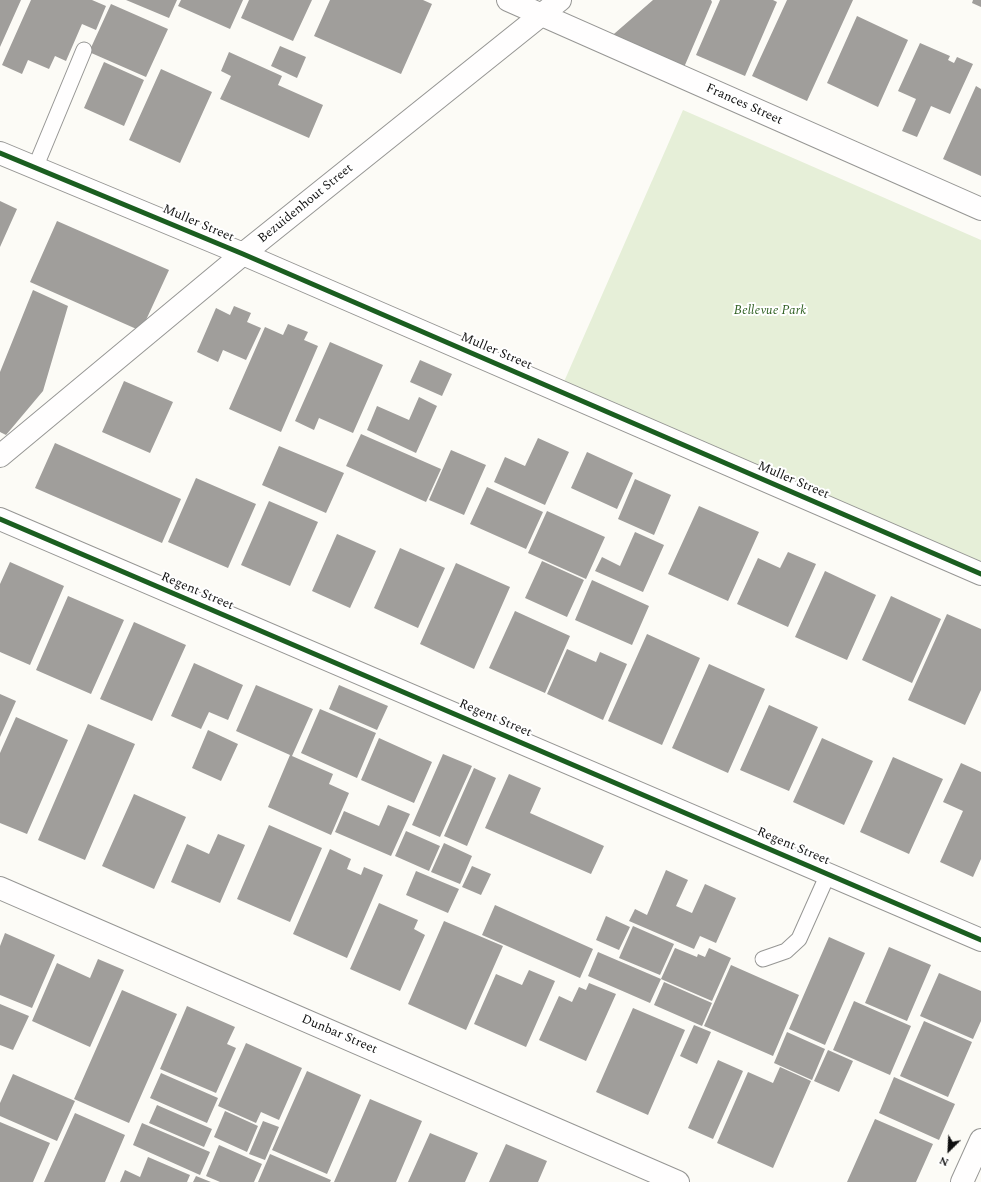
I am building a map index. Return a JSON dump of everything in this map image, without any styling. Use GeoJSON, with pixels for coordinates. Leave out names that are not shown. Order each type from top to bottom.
{"type":"FeatureCollection","features":[{"type":"Feature","properties":{"kind":"street","name":"Frances Street"},"geometry":{"type":"LineString","coordinates":[[508,0],[981,209]]}},
{"type":"Feature","properties":{"kind":"street","name":"Bezuidenhout Street"},"geometry":{"type":"LineString","coordinates":[[0,456],[243,254],[560,0]]}},
{"type":"Feature","properties":{"kind":"street","name":"Muller Street"},"geometry":{"type":"LineString","coordinates":[[0,153],[243,254],[981,574]]}},
{"type":"Feature","properties":{"kind":"street","name":"Regent Street"},"geometry":{"type":"LineString","coordinates":[[0,519],[981,940]]}},
{"type":"Feature","properties":{"kind":"street","name":"Dunbar Street"},"geometry":{"type":"LineString","coordinates":[[0,888],[678,1182]]}},
{"type":"Feature","properties":{"kind":"street"},"geometry":{"type":"LineString","coordinates":[[962,1182],[981,1140]]}},
{"type":"Feature","properties":{"kind":"lane"},"geometry":{"type":"LineString","coordinates":[[35,168],[84,50]]}},
{"type":"Feature","properties":{"kind":"lane"},"geometry":{"type":"LineString","coordinates":[[763,959],[786,950],[799,939],[828,874]]}},
{"type":"Feature","properties":{"kind":"green space","name":"Bellevue Park"},"geometry":{"type":"Polygon","coordinates":[[[683,110],[981,240],[981,565],[563,384],[683,110]]]}},
{"type":"Feature","properties":{"kind":"building"},"geometry":{"type":"Polygon","coordinates":[[[0,0],[21,0],[0,47],[0,0]]]}},
{"type":"Feature","properties":{"kind":"building"},"geometry":{"type":"Polygon","coordinates":[[[31,0],[92,0],[106,6],[96,30],[82,24],[66,61],[55,56],[49,69],[28,60],[22,74],[2,65],[31,0]]]}},
{"type":"Feature","properties":{"kind":"building"},"geometry":{"type":"Polygon","coordinates":[[[126,0],[177,0],[169,18],[126,0]]]}},
{"type":"Feature","properties":{"kind":"building"},"geometry":{"type":"Polygon","coordinates":[[[181,0],[243,0],[230,29],[178,6],[181,0]]]}},
{"type":"Feature","properties":{"kind":"building"},"geometry":{"type":"Polygon","coordinates":[[[249,0],[312,0],[293,41],[241,18],[249,0]]]}},
{"type":"Feature","properties":{"kind":"building"},"geometry":{"type":"Polygon","coordinates":[[[330,0],[423,0],[432,4],[401,74],[314,36],[330,0]]]}},
{"type":"Feature","properties":{"kind":"building"},"geometry":{"type":"Polygon","coordinates":[[[653,0],[711,0],[712,2],[682,72],[607,40],[653,0]]]}},
{"type":"Feature","properties":{"kind":"building"},"geometry":{"type":"Polygon","coordinates":[[[720,0],[773,0],[777,2],[745,76],[696,55],[720,0]]]}},
{"type":"Feature","properties":{"kind":"building"},"geometry":{"type":"Polygon","coordinates":[[[787,0],[853,0],[807,101],[752,76],[787,0]]]}},
{"type":"Feature","properties":{"kind":"building"},"geometry":{"type":"Polygon","coordinates":[[[973,0],[981,0],[981,7],[972,3],[973,0]]]}},
{"type":"Feature","properties":{"kind":"building"},"geometry":{"type":"Polygon","coordinates":[[[111,4],[168,29],[146,77],[89,52],[111,4]]]}},
{"type":"Feature","properties":{"kind":"building"},"geometry":{"type":"Polygon","coordinates":[[[857,16],[908,40],[878,107],[827,83],[857,16]]]}},
{"type":"Feature","properties":{"kind":"building"},"geometry":{"type":"Polygon","coordinates":[[[920,43],[950,56],[948,60],[954,63],[957,57],[973,64],[950,114],[931,106],[917,137],[902,131],[916,99],[898,91],[920,43]]]}},
{"type":"Feature","properties":{"kind":"building"},"geometry":{"type":"Polygon","coordinates":[[[280,46],[306,57],[297,78],[271,66],[280,46]]]}},
{"type":"Feature","properties":{"kind":"building"},"geometry":{"type":"Polygon","coordinates":[[[229,52],[282,76],[278,85],[323,105],[309,138],[220,99],[231,76],[221,71],[229,52]]]}},
{"type":"Feature","properties":{"kind":"building"},"geometry":{"type":"Polygon","coordinates":[[[104,62],[144,80],[124,126],[84,108],[104,62]]]}},
{"type":"Feature","properties":{"kind":"building"},"geometry":{"type":"Polygon","coordinates":[[[161,69],[212,92],[180,163],[129,140],[161,69]]]}},
{"type":"Feature","properties":{"kind":"building"},"geometry":{"type":"Polygon","coordinates":[[[976,86],[981,89],[981,176],[943,159],[976,86]]]}},
{"type":"Feature","properties":{"kind":"building"},"geometry":{"type":"Polygon","coordinates":[[[0,201],[17,209],[0,247],[0,201]]]}},
{"type":"Feature","properties":{"kind":"building"},"geometry":{"type":"Polygon","coordinates":[[[57,221],[169,270],[141,331],[30,282],[57,221]]]}},
{"type":"Feature","properties":{"kind":"building"},"geometry":{"type":"Polygon","coordinates":[[[33,290],[68,306],[43,391],[6,435],[0,432],[0,372],[33,290]]]}},
{"type":"Feature","properties":{"kind":"building"},"geometry":{"type":"Polygon","coordinates":[[[234,306],[251,313],[247,322],[261,328],[246,360],[223,350],[218,362],[197,352],[216,308],[230,315],[234,306]]]}},
{"type":"Feature","properties":{"kind":"building"},"geometry":{"type":"Polygon","coordinates":[[[288,324],[308,332],[304,340],[318,346],[281,432],[229,409],[265,327],[283,335],[288,324]]]}},
{"type":"Feature","properties":{"kind":"building"},"geometry":{"type":"Polygon","coordinates":[[[330,342],[383,365],[353,433],[319,418],[314,430],[295,421],[330,342]]]}},
{"type":"Feature","properties":{"kind":"building"},"geometry":{"type":"Polygon","coordinates":[[[420,360],[452,374],[442,396],[410,382],[420,360]]]}},
{"type":"Feature","properties":{"kind":"building"},"geometry":{"type":"Polygon","coordinates":[[[124,381],[173,402],[150,453],[102,432],[124,381]]]}},
{"type":"Feature","properties":{"kind":"building"},"geometry":{"type":"Polygon","coordinates":[[[419,397],[437,406],[416,453],[367,430],[377,406],[409,420],[419,397]]]}},
{"type":"Feature","properties":{"kind":"building"},"geometry":{"type":"Polygon","coordinates":[[[361,434],[441,469],[426,502],[346,466],[361,434]]]}},
{"type":"Feature","properties":{"kind":"building"},"geometry":{"type":"Polygon","coordinates":[[[538,438],[569,452],[545,505],[494,482],[505,457],[525,466],[538,438]]]}},
{"type":"Feature","properties":{"kind":"building"},"geometry":{"type":"Polygon","coordinates":[[[55,443],[181,499],[162,543],[35,488],[55,443]]]}},
{"type":"Feature","properties":{"kind":"building"},"geometry":{"type":"Polygon","coordinates":[[[279,446],[344,473],[326,513],[262,485],[279,446]]]}},
{"type":"Feature","properties":{"kind":"building"},"geometry":{"type":"Polygon","coordinates":[[[451,450],[486,465],[464,515],[429,500],[451,450]]]}},
{"type":"Feature","properties":{"kind":"building"},"geometry":{"type":"Polygon","coordinates":[[[587,452],[633,473],[617,509],[571,488],[587,452]]]}},
{"type":"Feature","properties":{"kind":"building"},"geometry":{"type":"Polygon","coordinates":[[[196,478],[256,504],[228,568],[168,542],[196,478]]]}},
{"type":"Feature","properties":{"kind":"building"},"geometry":{"type":"Polygon","coordinates":[[[635,479],[671,495],[654,535],[618,519],[635,479]]]}},
{"type":"Feature","properties":{"kind":"building"},"geometry":{"type":"Polygon","coordinates":[[[487,487],[543,512],[526,549],[470,524],[487,487]]]}},
{"type":"Feature","properties":{"kind":"building"},"geometry":{"type":"Polygon","coordinates":[[[269,501],[318,522],[290,586],[241,565],[269,501]]]}},
{"type":"Feature","properties":{"kind":"building"},"geometry":{"type":"Polygon","coordinates":[[[699,506],[759,532],[728,601],[668,574],[699,506]]]}},
{"type":"Feature","properties":{"kind":"building"},"geometry":{"type":"Polygon","coordinates":[[[547,511],[605,537],[586,579],[528,553],[547,511]]]}},
{"type":"Feature","properties":{"kind":"building"},"geometry":{"type":"Polygon","coordinates":[[[635,532],[664,545],[643,592],[595,571],[602,557],[620,566],[635,532]]]}},
{"type":"Feature","properties":{"kind":"building"},"geometry":{"type":"Polygon","coordinates":[[[337,534],[376,551],[350,608],[312,591],[337,534]]]}},
{"type":"Feature","properties":{"kind":"building"},"geometry":{"type":"Polygon","coordinates":[[[400,548],[445,568],[418,628],[374,608],[400,548]]]}},
{"type":"Feature","properties":{"kind":"building"},"geometry":{"type":"Polygon","coordinates":[[[788,552],[816,564],[788,627],[737,604],[758,558],[780,568],[788,552]]]}},
{"type":"Feature","properties":{"kind":"building"},"geometry":{"type":"Polygon","coordinates":[[[542,561],[584,580],[567,617],[525,598],[542,561]]]}},
{"type":"Feature","properties":{"kind":"building"},"geometry":{"type":"Polygon","coordinates":[[[10,562],[64,586],[30,665],[0,652],[0,584],[10,562]]]}},
{"type":"Feature","properties":{"kind":"building"},"geometry":{"type":"Polygon","coordinates":[[[456,563],[510,587],[474,669],[420,644],[456,563]]]}},
{"type":"Feature","properties":{"kind":"building"},"geometry":{"type":"Polygon","coordinates":[[[825,571],[876,595],[847,660],[795,637],[825,571]]]}},
{"type":"Feature","properties":{"kind":"building"},"geometry":{"type":"Polygon","coordinates":[[[592,580],[649,606],[632,645],[575,620],[592,580]]]}},
{"type":"Feature","properties":{"kind":"building"},"geometry":{"type":"Polygon","coordinates":[[[68,596],[124,620],[91,694],[36,670],[68,596]]]}},
{"type":"Feature","properties":{"kind":"building"},"geometry":{"type":"Polygon","coordinates":[[[891,596],[941,619],[912,683],[862,660],[891,596]]]}},
{"type":"Feature","properties":{"kind":"building"},"geometry":{"type":"Polygon","coordinates":[[[515,611],[570,636],[545,693],[489,668],[515,611]]]}},
{"type":"Feature","properties":{"kind":"building"},"geometry":{"type":"Polygon","coordinates":[[[947,614],[981,629],[981,690],[965,725],[908,700],[947,614]]]}},
{"type":"Feature","properties":{"kind":"building"},"geometry":{"type":"Polygon","coordinates":[[[134,622],[186,645],[152,721],[100,699],[134,622]]]}},
{"type":"Feature","properties":{"kind":"building"},"geometry":{"type":"Polygon","coordinates":[[[647,634],[700,658],[662,745],[608,721],[647,634]]]}},
{"type":"Feature","properties":{"kind":"building"},"geometry":{"type":"Polygon","coordinates":[[[567,649],[596,662],[600,652],[627,664],[603,720],[547,694],[567,649]]]}},
{"type":"Feature","properties":{"kind":"building"},"geometry":{"type":"Polygon","coordinates":[[[194,663],[243,685],[228,720],[209,712],[201,729],[171,716],[194,663]]]}},
{"type":"Feature","properties":{"kind":"building"},"geometry":{"type":"Polygon","coordinates":[[[709,664],[765,689],[728,773],[672,748],[709,664]]]}},
{"type":"Feature","properties":{"kind":"building"},"geometry":{"type":"Polygon","coordinates":[[[256,685],[313,709],[292,756],[333,774],[329,784],[349,793],[331,835],[268,807],[290,755],[236,731],[256,685]]]}},
{"type":"Feature","properties":{"kind":"building"},"geometry":{"type":"Polygon","coordinates":[[[339,685],[388,706],[377,730],[329,709],[339,685]]]}},
{"type":"Feature","properties":{"kind":"building"},"geometry":{"type":"Polygon","coordinates":[[[0,694],[16,701],[0,737],[0,694]]]}},
{"type":"Feature","properties":{"kind":"building"},"geometry":{"type":"Polygon","coordinates":[[[769,705],[818,727],[789,791],[740,770],[769,705]]]}},
{"type":"Feature","properties":{"kind":"building"},"geometry":{"type":"Polygon","coordinates":[[[320,709],[376,733],[357,778],[301,753],[320,709]]]}},
{"type":"Feature","properties":{"kind":"building"},"geometry":{"type":"Polygon","coordinates":[[[16,717],[68,740],[27,834],[0,823],[0,753],[16,717]]]}},
{"type":"Feature","properties":{"kind":"building"},"geometry":{"type":"Polygon","coordinates":[[[88,724],[135,744],[85,860],[38,840],[88,724]]]}},
{"type":"Feature","properties":{"kind":"building"},"geometry":{"type":"Polygon","coordinates":[[[208,730],[238,744],[221,781],[192,768],[208,730]]]}},
{"type":"Feature","properties":{"kind":"building"},"geometry":{"type":"Polygon","coordinates":[[[379,738],[432,762],[414,803],[361,780],[379,738]]]}},
{"type":"Feature","properties":{"kind":"building"},"geometry":{"type":"Polygon","coordinates":[[[822,738],[873,761],[844,825],[793,802],[822,738]]]}},
{"type":"Feature","properties":{"kind":"building"},"geometry":{"type":"Polygon","coordinates":[[[443,754],[472,766],[440,837],[412,825],[443,754]]]}},
{"type":"Feature","properties":{"kind":"building"},"geometry":{"type":"Polygon","coordinates":[[[893,757],[943,779],[909,854],[860,832],[893,757]]]}},
{"type":"Feature","properties":{"kind":"building"},"geometry":{"type":"Polygon","coordinates":[[[961,763],[981,772],[981,859],[973,877],[940,862],[963,811],[943,802],[961,763]]]}},
{"type":"Feature","properties":{"kind":"building"},"geometry":{"type":"Polygon","coordinates":[[[474,768],[496,778],[467,846],[444,836],[474,768]]]}},
{"type":"Feature","properties":{"kind":"building"},"geometry":{"type":"Polygon","coordinates":[[[509,774],[541,788],[530,813],[604,846],[591,874],[485,828],[509,774]]]}},
{"type":"Feature","properties":{"kind":"building"},"geometry":{"type":"Polygon","coordinates":[[[134,794],[186,817],[154,889],[102,866],[134,794]]]}},
{"type":"Feature","properties":{"kind":"building"},"geometry":{"type":"Polygon","coordinates":[[[388,805],[410,814],[391,856],[335,832],[344,811],[379,826],[388,805]]]}},
{"type":"Feature","properties":{"kind":"building"},"geometry":{"type":"Polygon","coordinates":[[[269,825],[322,848],[290,922],[237,899],[269,825]]]}},
{"type":"Feature","properties":{"kind":"building"},"geometry":{"type":"Polygon","coordinates":[[[406,831],[440,846],[429,871],[395,856],[406,831]]]}},
{"type":"Feature","properties":{"kind":"building"},"geometry":{"type":"Polygon","coordinates":[[[218,834],[245,845],[220,903],[171,882],[187,844],[209,854],[218,834]]]}},
{"type":"Feature","properties":{"kind":"building"},"geometry":{"type":"Polygon","coordinates":[[[444,843],[472,856],[460,884],[431,872],[444,843]]]}},
{"type":"Feature","properties":{"kind":"building"},"geometry":{"type":"Polygon","coordinates":[[[330,849],[351,859],[347,869],[361,875],[364,867],[383,875],[347,958],[293,934],[330,849]]]}},
{"type":"Feature","properties":{"kind":"building"},"geometry":{"type":"Polygon","coordinates":[[[472,866],[491,874],[481,895],[462,887],[472,866]]]}},
{"type":"Feature","properties":{"kind":"building"},"geometry":{"type":"Polygon","coordinates":[[[666,870],[688,880],[676,906],[692,913],[705,884],[736,898],[716,943],[700,936],[694,949],[629,921],[635,909],[647,915],[666,870]]]}},
{"type":"Feature","properties":{"kind":"building"},"geometry":{"type":"Polygon","coordinates":[[[416,871],[459,889],[448,913],[406,895],[416,871]]]}},
{"type":"Feature","properties":{"kind":"building"},"geometry":{"type":"Polygon","coordinates":[[[379,903],[418,920],[414,929],[425,935],[400,991],[350,969],[379,903]]]}},
{"type":"Feature","properties":{"kind":"building"},"geometry":{"type":"Polygon","coordinates":[[[495,905],[593,949],[580,978],[482,935],[495,905]]]}},
{"type":"Feature","properties":{"kind":"building"},"geometry":{"type":"Polygon","coordinates":[[[606,916],[630,927],[619,950],[596,940],[606,916]]]}},
{"type":"Feature","properties":{"kind":"building"},"geometry":{"type":"Polygon","coordinates":[[[444,921],[503,946],[466,1030],[408,1004],[444,921]]]}},
{"type":"Feature","properties":{"kind":"building"},"geometry":{"type":"Polygon","coordinates":[[[633,926],[674,944],[660,975],[619,958],[633,926]]]}},
{"type":"Feature","properties":{"kind":"building"},"geometry":{"type":"Polygon","coordinates":[[[5,933],[55,955],[32,1008],[0,995],[0,946],[5,933]]]}},
{"type":"Feature","properties":{"kind":"building"},"geometry":{"type":"Polygon","coordinates":[[[829,937],[865,953],[825,1045],[789,1029],[829,937]]]}},
{"type":"Feature","properties":{"kind":"building"},"geometry":{"type":"Polygon","coordinates":[[[889,947],[931,965],[907,1021],[865,1003],[889,947]]]}},
{"type":"Feature","properties":{"kind":"building"},"geometry":{"type":"Polygon","coordinates":[[[675,948],[697,957],[698,954],[705,957],[709,948],[731,958],[712,1001],[661,979],[675,948]]]}},
{"type":"Feature","properties":{"kind":"building"},"geometry":{"type":"Polygon","coordinates":[[[598,952],[661,979],[650,1003],[588,976],[598,952]]]}},
{"type":"Feature","properties":{"kind":"building"},"geometry":{"type":"Polygon","coordinates":[[[98,959],[124,970],[90,1047],[32,1021],[57,963],[90,978],[98,959]]]}},
{"type":"Feature","properties":{"kind":"building"},"geometry":{"type":"Polygon","coordinates":[[[731,965],[799,995],[773,1056],[704,1026],[731,965]]]}},
{"type":"Feature","properties":{"kind":"building"},"geometry":{"type":"Polygon","coordinates":[[[529,970],[555,981],[526,1047],[474,1024],[496,974],[522,985],[529,970]]]}},
{"type":"Feature","properties":{"kind":"building"},"geometry":{"type":"Polygon","coordinates":[[[939,973],[981,991],[981,1021],[973,1039],[920,1016],[939,973]]]}},
{"type":"Feature","properties":{"kind":"building"},"geometry":{"type":"Polygon","coordinates":[[[664,982],[712,1003],[702,1026],[654,1005],[664,982]]]}},
{"type":"Feature","properties":{"kind":"building"},"geometry":{"type":"Polygon","coordinates":[[[589,983],[616,994],[586,1061],[539,1040],[559,996],[572,1002],[579,987],[586,990],[589,983]]]}},
{"type":"Feature","properties":{"kind":"building"},"geometry":{"type":"Polygon","coordinates":[[[122,990],[177,1014],[129,1123],[74,1099],[122,990]]]}},
{"type":"Feature","properties":{"kind":"building"},"geometry":{"type":"Polygon","coordinates":[[[854,1001],[911,1026],[890,1075],[833,1050],[854,1001]]]}},
{"type":"Feature","properties":{"kind":"building"},"geometry":{"type":"Polygon","coordinates":[[[0,1004],[29,1016],[13,1050],[0,1045],[0,1004]]]}},
{"type":"Feature","properties":{"kind":"building"},"geometry":{"type":"Polygon","coordinates":[[[187,1006],[235,1027],[227,1044],[236,1048],[216,1093],[160,1069],[187,1006]]]}},
{"type":"Feature","properties":{"kind":"building"},"geometry":{"type":"Polygon","coordinates":[[[633,1008],[685,1030],[648,1115],[596,1092],[633,1008]]]}},
{"type":"Feature","properties":{"kind":"building"},"geometry":{"type":"Polygon","coordinates":[[[924,1021],[972,1042],[948,1097],[900,1076],[924,1021]]]}},
{"type":"Feature","properties":{"kind":"building"},"geometry":{"type":"Polygon","coordinates":[[[694,1025],[711,1032],[697,1064],[680,1056],[694,1025]]]}},
{"type":"Feature","properties":{"kind":"building"},"geometry":{"type":"Polygon","coordinates":[[[787,1032],[825,1049],[812,1080],[774,1063],[787,1032]]]}},
{"type":"Feature","properties":{"kind":"building"},"geometry":{"type":"Polygon","coordinates":[[[246,1043],[302,1068],[279,1120],[261,1112],[256,1123],[218,1106],[246,1043]]]}},
{"type":"Feature","properties":{"kind":"building"},"geometry":{"type":"Polygon","coordinates":[[[828,1050],[853,1061],[839,1092],[814,1081],[828,1050]]]}},
{"type":"Feature","properties":{"kind":"building"},"geometry":{"type":"Polygon","coordinates":[[[718,1060],[743,1071],[713,1139],[688,1128],[718,1060]]]}},
{"type":"Feature","properties":{"kind":"building"},"geometry":{"type":"Polygon","coordinates":[[[780,1067],[811,1081],[773,1168],[717,1143],[748,1072],[773,1083],[780,1067]]]}},
{"type":"Feature","properties":{"kind":"building"},"geometry":{"type":"Polygon","coordinates":[[[307,1071],[361,1095],[327,1174],[272,1150],[307,1071]]]}},
{"type":"Feature","properties":{"kind":"building"},"geometry":{"type":"Polygon","coordinates":[[[161,1073],[218,1098],[207,1123],[150,1098],[161,1073]]]}},
{"type":"Feature","properties":{"kind":"building"},"geometry":{"type":"Polygon","coordinates":[[[13,1074],[75,1101],[57,1141],[0,1116],[0,1103],[13,1074]]]}},
{"type":"Feature","properties":{"kind":"building"},"geometry":{"type":"Polygon","coordinates":[[[894,1077],[955,1104],[939,1140],[879,1113],[894,1077]]]}},
{"type":"Feature","properties":{"kind":"building"},"geometry":{"type":"Polygon","coordinates":[[[370,1099],[422,1121],[396,1182],[334,1182],[370,1099]]]}},
{"type":"Feature","properties":{"kind":"building"},"geometry":{"type":"Polygon","coordinates":[[[157,1105],[212,1129],[204,1147],[149,1123],[157,1105]]]}},
{"type":"Feature","properties":{"kind":"building"},"geometry":{"type":"Polygon","coordinates":[[[225,1111],[258,1126],[247,1152],[214,1137],[225,1111]]]}},
{"type":"Feature","properties":{"kind":"building"},"geometry":{"type":"Polygon","coordinates":[[[75,1113],[125,1135],[105,1182],[44,1182],[75,1113]]]}},
{"type":"Feature","properties":{"kind":"building"},"geometry":{"type":"Polygon","coordinates":[[[875,1119],[933,1144],[916,1182],[847,1182],[875,1119]]]}},
{"type":"Feature","properties":{"kind":"building"},"geometry":{"type":"Polygon","coordinates":[[[263,1121],[279,1127],[265,1160],[249,1154],[263,1121]]]}},
{"type":"Feature","properties":{"kind":"building"},"geometry":{"type":"Polygon","coordinates":[[[0,1122],[50,1143],[33,1182],[0,1182],[0,1122]]]}},
{"type":"Feature","properties":{"kind":"building"},"geometry":{"type":"Polygon","coordinates":[[[142,1123],[210,1152],[200,1175],[133,1145],[142,1123]]]}},
{"type":"Feature","properties":{"kind":"building"},"geometry":{"type":"Polygon","coordinates":[[[430,1133],[478,1153],[465,1182],[408,1182],[430,1133]]]}},
{"type":"Feature","properties":{"kind":"building"},"geometry":{"type":"Polygon","coordinates":[[[506,1144],[547,1161],[538,1182],[489,1182],[506,1144]]]}},
{"type":"Feature","properties":{"kind":"building"},"geometry":{"type":"Polygon","coordinates":[[[219,1145],[262,1164],[254,1182],[220,1182],[206,1176],[219,1145]]]}},
{"type":"Feature","properties":{"kind":"building"},"geometry":{"type":"Polygon","coordinates":[[[270,1154],[331,1180],[330,1182],[258,1182],[270,1154]]]}},
{"type":"Feature","properties":{"kind":"building"},"geometry":{"type":"Polygon","coordinates":[[[148,1157],[190,1175],[187,1182],[120,1182],[125,1170],[140,1177],[148,1157]]]}},
{"type":"Feature","properties":{"kind":"building"},"geometry":{"type":"Polygon","coordinates":[[[196,1176],[211,1182],[193,1182],[196,1176]]]}},
{"type":"Feature","properties":{"kind":"cycle path"},"geometry":{"type":"LineString","coordinates":[[0,153],[243,254],[981,574]]}},
{"type":"Feature","properties":{"kind":"cycle path"},"geometry":{"type":"LineString","coordinates":[[0,519],[981,940]]}}]}
